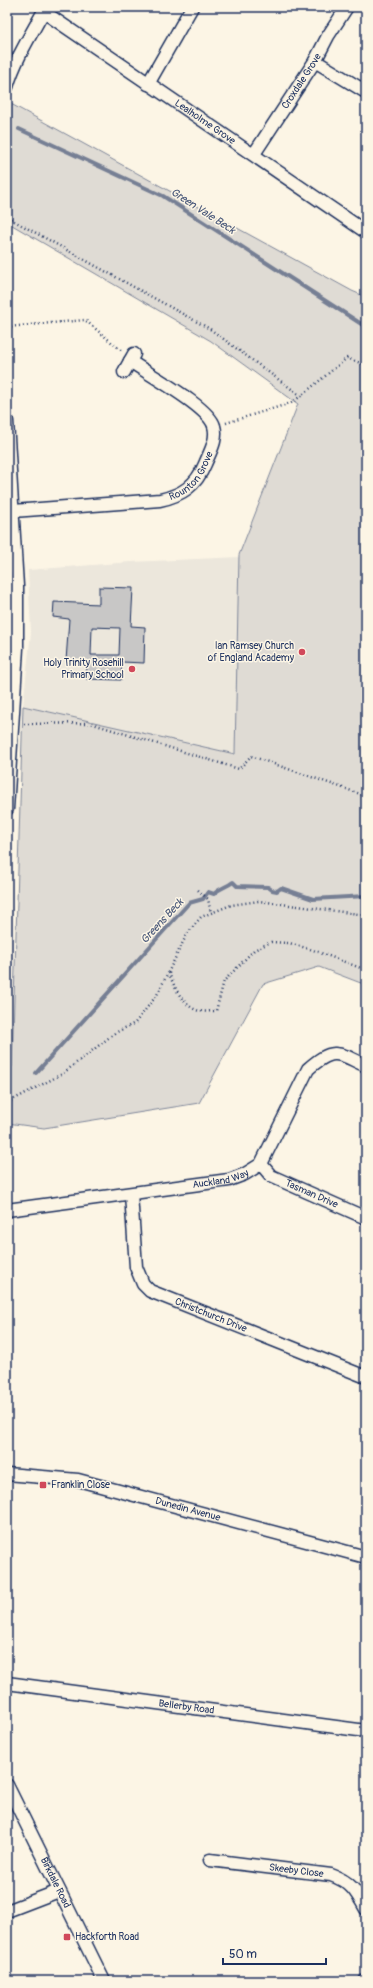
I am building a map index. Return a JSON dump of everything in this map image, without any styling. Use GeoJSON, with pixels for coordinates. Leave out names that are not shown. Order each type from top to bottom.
{"type":"FeatureCollection","features":[{"type":"Feature","properties":{"kind":"street"},"geometry":{"type":"LineString","coordinates":[[148,84],[192,7]]}},
{"type":"Feature","properties":{"kind":"street","name":"Croxdale Grove"},"geometry":{"type":"LineString","coordinates":[[254,154],[347,7]]}},
{"type":"Feature","properties":{"kind":"street"},"geometry":{"type":"LineString","coordinates":[[7,87],[24,48],[45,9]]}},
{"type":"Feature","properties":{"kind":"street","name":"Lealholme Grove"},"geometry":{"type":"LineString","coordinates":[[45,9],[148,84],[254,154],[366,232]]}},
{"type":"Feature","properties":{"kind":"street"},"geometry":{"type":"LineString","coordinates":[[314,61],[366,92]]}},
{"type":"Feature","properties":{"kind":"street"},"geometry":{"type":"LineString","coordinates":[[124,372],[132,358],[202,409],[214,425]]}},
{"type":"Feature","properties":{"kind":"street"},"geometry":{"type":"LineString","coordinates":[[7,421],[13,511],[19,722],[7,809]]}},
{"type":"Feature","properties":{"kind":"street","name":"Rounton Grove"},"geometry":{"type":"LineString","coordinates":[[13,511],[160,500],[176,496],[191,487],[200,476],[215,439],[214,425]]}},
{"type":"Feature","properties":{"kind":"street","name":"Auckland Way"},"geometry":{"type":"LineString","coordinates":[[7,1210],[229,1180],[245,1174],[260,1164],[308,1069],[321,1058],[340,1053],[366,1066]]}},
{"type":"Feature","properties":{"kind":"street","name":"Tasman Drive"},"geometry":{"type":"LineString","coordinates":[[260,1164],[271,1176],[366,1218]]}},
{"type":"Feature","properties":{"kind":"street","name":"Christchurch Drive"},"geometry":{"type":"LineString","coordinates":[[131,1194],[136,1266],[141,1280],[150,1290],[366,1377]]}},
{"type":"Feature","properties":{"kind":"street","name":"Dunedin Avenue"},"geometry":{"type":"LineString","coordinates":[[7,1474],[78,1480],[366,1557]]}},
{"type":"Feature","properties":{"kind":"street","name":"Bellerby Road"},"geometry":{"type":"LineString","coordinates":[[7,1683],[366,1731]]}},
{"type":"Feature","properties":{"kind":"street","name":"Birkdale Road"},"geometry":{"type":"LineString","coordinates":[[7,1785],[104,1981]]}},
{"type":"Feature","properties":{"kind":"street","name":"Skeeby Close"},"geometry":{"type":"LineString","coordinates":[[210,1860],[331,1875],[345,1880],[353,1888],[366,1909]]}},
{"type":"Feature","properties":{"kind":"street"},"geometry":{"type":"LineString","coordinates":[[7,1911],[59,1891]]}},
{"type":"Feature","properties":{"kind":"path"},"geometry":{"type":"LineString","coordinates":[[7,217],[210,329],[301,396]]}},
{"type":"Feature","properties":{"kind":"path"},"geometry":{"type":"LineString","coordinates":[[7,326],[85,320],[132,358]]}},
{"type":"Feature","properties":{"kind":"path"},"geometry":{"type":"LineString","coordinates":[[214,425],[291,403],[347,358],[366,365]]}},
{"type":"Feature","properties":{"kind":"path"},"geometry":{"type":"LineString","coordinates":[[19,722],[90,723],[239,769],[251,756],[366,796]]}},
{"type":"Feature","properties":{"kind":"path"},"geometry":{"type":"LineString","coordinates":[[198,890],[208,899],[211,913]]}},
{"type":"Feature","properties":{"kind":"path"},"geometry":{"type":"LineString","coordinates":[[7,1103],[62,1074],[115,1033],[136,1022],[156,996],[187,934],[201,917],[231,905],[260,901],[366,915]]}},
{"type":"Feature","properties":{"kind":"path"},"geometry":{"type":"LineString","coordinates":[[169,972],[174,988],[190,1006],[200,1011],[216,1011],[224,981],[254,950],[271,942],[289,943],[313,950],[366,970]]}},
{"type":"Feature","properties":{"kind":"shaded area"},"geometry":{"type":"Polygon","coordinates":[[[11,104],[352,291],[366,297],[366,985],[319,967],[263,984],[199,1103],[44,1128],[7,1123],[7,1083],[12,1066],[23,706],[235,754],[239,555],[298,404],[211,341],[7,222],[7,119],[11,104]]]}},
{"type":"Feature","properties":{"kind":"shaded area","name":"Holy Trinity Rosehill Primary School"},"geometry":{"type":"Polygon","coordinates":[[[240,557],[235,754],[23,706],[31,632],[28,570],[131,562],[240,557]]]}},
{"type":"Feature","properties":{"kind":"building"},"geometry":{"type":"Polygon","coordinates":[[[99,587],[133,588],[131,626],[145,627],[144,663],[122,662],[121,680],[86,679],[87,662],[66,661],[69,619],[53,617],[54,602],[99,604],[99,587]],[[92,627],[91,655],[119,655],[120,628],[92,627]]]}},
{"type":"Feature","properties":{"kind":"waterway","name":"Green Vale Beck"},"geometry":{"type":"LineString","coordinates":[[19,129],[163,196],[366,327]]}},
{"type":"Feature","properties":{"kind":"waterway","name":"Greens Beck"},"geometry":{"type":"LineString","coordinates":[[36,1073],[189,903],[203,899],[208,892],[214,894],[218,890],[233,882],[237,886],[268,887],[277,891],[281,888],[313,899],[366,896]]}},
{"type":"Feature","properties":{"kind":"place","name":"Ian Ramsey Church of England Academy"},"geometry":{"type":"Point","coordinates":[302,652]}},
{"type":"Feature","properties":{"kind":"place","name":"Holy Trinity Rosehill Primary School"},"geometry":{"type":"Point","coordinates":[132,669]}},
{"type":"Feature","properties":{"kind":"place","name":"Franklin Close"},"geometry":{"type":"Point","coordinates":[43,1485]}},
{"type":"Feature","properties":{"kind":"place","name":"Hackforth Road"},"geometry":{"type":"Point","coordinates":[67,1937]}}]}
